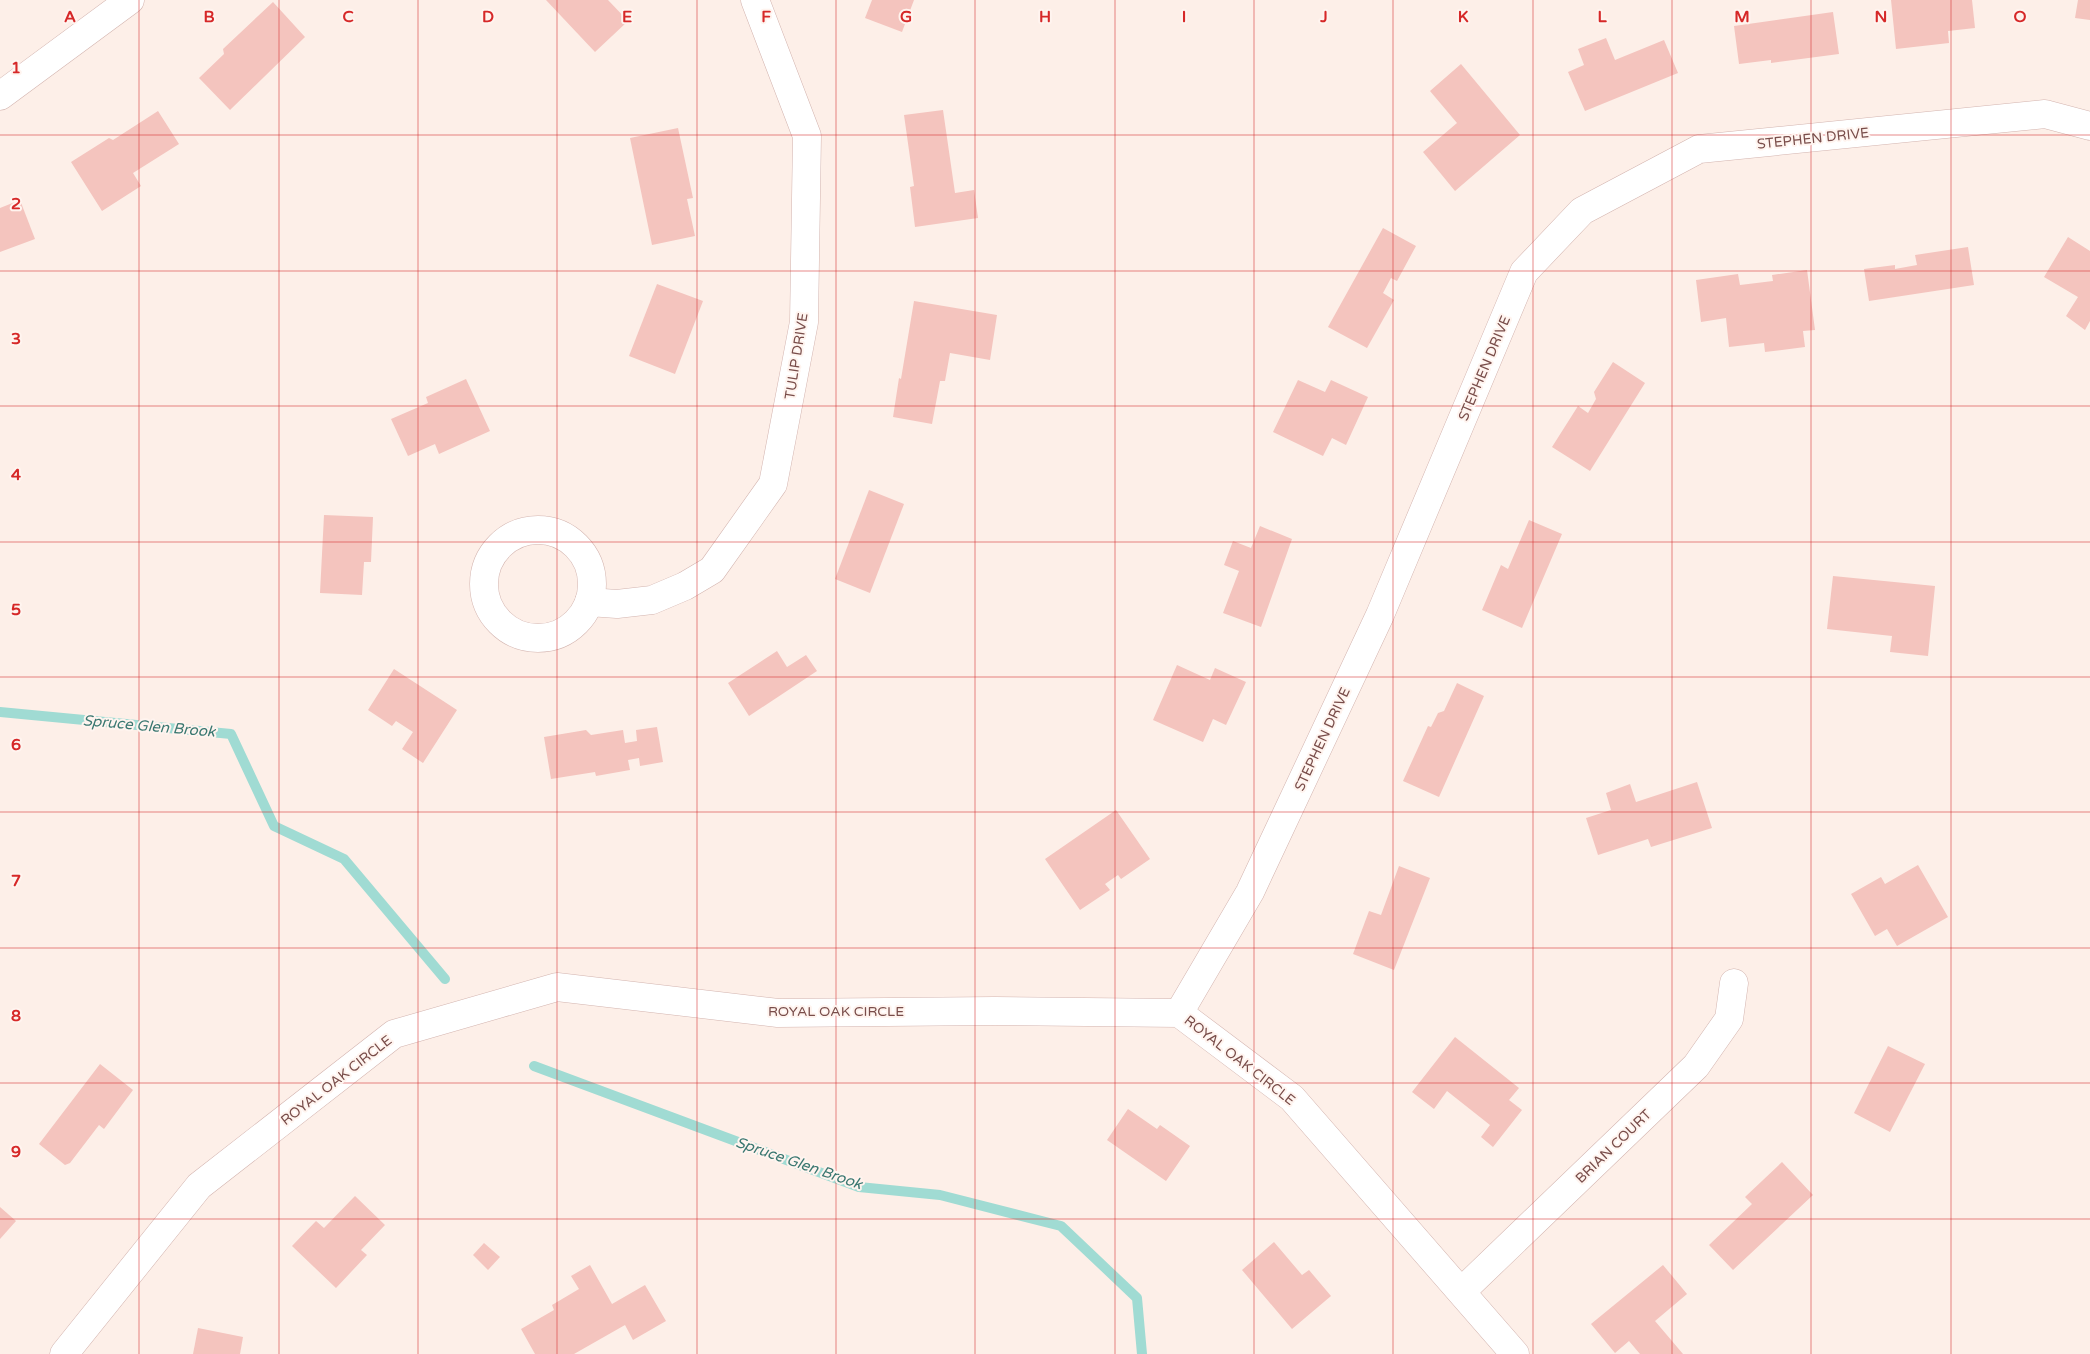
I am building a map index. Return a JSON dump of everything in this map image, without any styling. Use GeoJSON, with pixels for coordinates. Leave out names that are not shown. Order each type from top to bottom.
{"type":"FeatureCollection","features":[{"type":"Feature","properties":{"kind":"street"},"geometry":{"type":"LineString","coordinates":[[0,96],[130,0]]}},
{"type":"Feature","properties":{"kind":"street","name":"TULIP DRIVE"},"geometry":{"type":"LineString","coordinates":[[589,602],[617,604],[652,600],[685,586],[712,570],[773,484],[804,322],[807,136],[755,0]]}},
{"type":"Feature","properties":{"kind":"street","name":"STEPHEN DRIVE"},"geometry":{"type":"LineString","coordinates":[[1179,1013],[1250,892],[1380,615],[1524,272],[1582,211],[1699,149],[2045,114],[2090,126]]}},
{"type":"Feature","properties":{"kind":"street","name":"BRIAN COURT"},"geometry":{"type":"LineString","coordinates":[[1462,1291],[1696,1066],[1729,1019],[1734,983]]}},
{"type":"Feature","properties":{"kind":"street","name":"ROYAL OAK CIRCLE"},"geometry":{"type":"LineString","coordinates":[[64,1354],[199,1186],[394,1034],[557,986],[778,1013],[995,1011],[1179,1013],[1292,1098],[1515,1354]]}},
{"type":"Feature","properties":{"kind":"building"},"geometry":{"type":"Polygon","coordinates":[[[546,0],[608,0],[628,21],[595,52],[546,0]]]}},
{"type":"Feature","properties":{"kind":"building"},"geometry":{"type":"Polygon","coordinates":[[[872,0],[914,0],[902,32],[865,18],[872,0]]]}},
{"type":"Feature","properties":{"kind":"building"},"geometry":{"type":"Polygon","coordinates":[[[1891,0],[1972,0],[1975,28],[1948,31],[1949,43],[1896,49],[1891,0]]]}},
{"type":"Feature","properties":{"kind":"building"},"geometry":{"type":"Polygon","coordinates":[[[2078,0],[2090,0],[2090,20],[2075,18],[2078,0]]]}},
{"type":"Feature","properties":{"kind":"building"},"geometry":{"type":"Polygon","coordinates":[[[273,2],[305,37],[230,110],[199,78],[224,54],[223,49],[273,2]]]}},
{"type":"Feature","properties":{"kind":"building"},"geometry":{"type":"Polygon","coordinates":[[[1833,12],[1839,54],[1771,63],[1771,60],[1739,64],[1734,26],[1833,12]]]}},
{"type":"Feature","properties":{"kind":"building"},"geometry":{"type":"Polygon","coordinates":[[[1606,38],[1615,60],[1664,40],[1678,73],[1585,111],[1568,72],[1584,65],[1578,49],[1606,38]]]}},
{"type":"Feature","properties":{"kind":"building"},"geometry":{"type":"Polygon","coordinates":[[[1461,64],[1520,135],[1455,191],[1423,152],[1457,123],[1430,91],[1461,64]]]}},
{"type":"Feature","properties":{"kind":"building"},"geometry":{"type":"Polygon","coordinates":[[[943,110],[955,193],[974,190],[978,218],[915,227],[910,187],[914,186],[904,115],[943,110]]]}},
{"type":"Feature","properties":{"kind":"building"},"geometry":{"type":"Polygon","coordinates":[[[158,111],[179,144],[133,173],[141,186],[102,211],[71,162],[109,138],[113,140],[158,111]]]}},
{"type":"Feature","properties":{"kind":"building"},"geometry":{"type":"Polygon","coordinates":[[[678,128],[693,198],[687,199],[695,236],[652,245],[630,138],[678,128]]]}},
{"type":"Feature","properties":{"kind":"building"},"geometry":{"type":"Polygon","coordinates":[[[20,200],[35,239],[0,252],[0,208],[20,200]]]}},
{"type":"Feature","properties":{"kind":"building"},"geometry":{"type":"Polygon","coordinates":[[[1383,228],[1416,246],[1397,281],[1391,278],[1383,293],[1394,300],[1367,348],[1328,327],[1383,228]]]}},
{"type":"Feature","properties":{"kind":"building"},"geometry":{"type":"Polygon","coordinates":[[[2068,237],[2090,251],[2090,321],[2085,330],[2066,316],[2078,297],[2044,277],[2068,237]]]}},
{"type":"Feature","properties":{"kind":"building"},"geometry":{"type":"Polygon","coordinates":[[[1968,247],[1974,285],[1869,301],[1864,269],[1895,265],[1895,269],[1917,265],[1915,255],[1968,247]]]}},
{"type":"Feature","properties":{"kind":"building"},"geometry":{"type":"Polygon","coordinates":[[[1807,270],[1815,330],[1803,331],[1805,347],[1765,352],[1764,343],[1729,347],[1726,318],[1701,322],[1696,280],[1738,274],[1740,285],[1773,281],[1772,275],[1807,270]]]}},
{"type":"Feature","properties":{"kind":"building"},"geometry":{"type":"Polygon","coordinates":[[[657,284],[703,301],[675,374],[629,356],[657,284]]]}},
{"type":"Feature","properties":{"kind":"building"},"geometry":{"type":"Polygon","coordinates":[[[914,301],[997,315],[990,360],[950,353],[945,381],[940,381],[932,424],[893,417],[914,301]]]}},
{"type":"Feature","properties":{"kind":"building"},"geometry":{"type":"Polygon","coordinates":[[[1613,362],[1645,383],[1590,471],[1552,447],[1578,406],[1588,413],[1596,399],[1594,392],[1613,362]]]}},
{"type":"Feature","properties":{"kind":"building"},"geometry":{"type":"Polygon","coordinates":[[[466,379],[490,431],[439,454],[435,444],[408,456],[391,419],[428,403],[426,397],[466,379]]]}},
{"type":"Feature","properties":{"kind":"building"},"geometry":{"type":"Polygon","coordinates":[[[1298,380],[1325,392],[1331,380],[1368,397],[1346,445],[1332,438],[1323,456],[1273,432],[1298,380]]]}},
{"type":"Feature","properties":{"kind":"building"},"geometry":{"type":"Polygon","coordinates":[[[869,490],[904,504],[870,593],[835,579],[869,490]]]}},
{"type":"Feature","properties":{"kind":"building"},"geometry":{"type":"Polygon","coordinates":[[[324,515],[373,517],[371,562],[364,562],[362,595],[320,593],[324,515]]]}},
{"type":"Feature","properties":{"kind":"building"},"geometry":{"type":"Polygon","coordinates":[[[1529,520],[1562,534],[1522,628],[1482,610],[1501,565],[1508,569],[1529,520]]]}},
{"type":"Feature","properties":{"kind":"building"},"geometry":{"type":"Polygon","coordinates":[[[1260,526],[1292,539],[1261,627],[1223,613],[1239,571],[1224,565],[1233,541],[1251,548],[1260,526]]]}},
{"type":"Feature","properties":{"kind":"building"},"geometry":{"type":"Polygon","coordinates":[[[1833,576],[1935,586],[1928,656],[1890,652],[1892,636],[1827,629],[1833,576]]]}},
{"type":"Feature","properties":{"kind":"building"},"geometry":{"type":"Polygon","coordinates":[[[777,651],[787,667],[806,655],[817,671],[749,716],[728,683],[777,651]]]}},
{"type":"Feature","properties":{"kind":"building"},"geometry":{"type":"Polygon","coordinates":[[[1177,665],[1210,680],[1215,668],[1246,682],[1226,725],[1213,719],[1203,742],[1153,720],[1177,665]]]}},
{"type":"Feature","properties":{"kind":"building"},"geometry":{"type":"Polygon","coordinates":[[[394,669],[457,710],[423,763],[402,749],[413,732],[396,721],[392,726],[368,710],[394,669]]]}},
{"type":"Feature","properties":{"kind":"building"},"geometry":{"type":"Polygon","coordinates":[[[1457,683],[1484,696],[1439,797],[1403,781],[1428,726],[1431,727],[1438,713],[1444,711],[1457,683]]]}},
{"type":"Feature","properties":{"kind":"building"},"geometry":{"type":"Polygon","coordinates":[[[657,727],[663,762],[640,766],[639,758],[628,760],[630,770],[596,776],[595,772],[551,779],[544,737],[586,730],[591,735],[623,730],[625,743],[637,741],[636,730],[657,727]]]}},
{"type":"Feature","properties":{"kind":"building"},"geometry":{"type":"Polygon","coordinates":[[[1697,782],[1712,828],[1651,847],[1648,839],[1598,855],[1586,818],[1611,810],[1606,793],[1630,784],[1636,802],[1697,782]]]}},
{"type":"Feature","properties":{"kind":"building"},"geometry":{"type":"Polygon","coordinates":[[[1116,810],[1150,859],[1121,879],[1118,875],[1105,884],[1110,890],[1080,910],[1045,859],[1116,810]]]}},
{"type":"Feature","properties":{"kind":"building"},"geometry":{"type":"Polygon","coordinates":[[[1918,865],[1948,917],[1897,946],[1887,929],[1875,936],[1851,894],[1881,877],[1885,884],[1918,865]]]}},
{"type":"Feature","properties":{"kind":"building"},"geometry":{"type":"Polygon","coordinates":[[[1399,866],[1430,878],[1394,970],[1353,954],[1369,911],[1381,915],[1399,866]]]}},
{"type":"Feature","properties":{"kind":"building"},"geometry":{"type":"Polygon","coordinates":[[[1455,1037],[1519,1088],[1509,1100],[1522,1110],[1493,1147],[1481,1137],[1490,1125],[1447,1091],[1434,1109],[1412,1092],[1455,1037]]]}},
{"type":"Feature","properties":{"kind":"building"},"geometry":{"type":"Polygon","coordinates":[[[1888,1046],[1925,1064],[1890,1132],[1854,1113],[1888,1046]]]}},
{"type":"Feature","properties":{"kind":"building"},"geometry":{"type":"Polygon","coordinates":[[[100,1064],[133,1090],[104,1129],[99,1125],[70,1163],[65,1165],[39,1144],[100,1064]]]}},
{"type":"Feature","properties":{"kind":"building"},"geometry":{"type":"Polygon","coordinates":[[[1128,1109],[1157,1129],[1160,1125],[1190,1146],[1166,1181],[1107,1140],[1128,1109]]]}},
{"type":"Feature","properties":{"kind":"building"},"geometry":{"type":"Polygon","coordinates":[[[1782,1162],[1813,1195],[1733,1270],[1709,1245],[1752,1204],[1745,1197],[1782,1162]]]}},
{"type":"Feature","properties":{"kind":"building"},"geometry":{"type":"Polygon","coordinates":[[[355,1196],[385,1225],[361,1250],[367,1255],[336,1288],[292,1246],[316,1221],[324,1228],[355,1196]]]}},
{"type":"Feature","properties":{"kind":"building"},"geometry":{"type":"Polygon","coordinates":[[[0,1207],[16,1221],[0,1239],[0,1207]]]}},
{"type":"Feature","properties":{"kind":"building"},"geometry":{"type":"Polygon","coordinates":[[[1274,1242],[1302,1275],[1309,1270],[1331,1296],[1292,1329],[1242,1270],[1274,1242]]]}},
{"type":"Feature","properties":{"kind":"building"},"geometry":{"type":"Polygon","coordinates":[[[484,1243],[500,1257],[488,1270],[473,1255],[484,1243]]]}},
{"type":"Feature","properties":{"kind":"building"},"geometry":{"type":"Polygon","coordinates":[[[590,1265],[612,1304],[645,1285],[666,1321],[633,1340],[625,1325],[574,1354],[535,1354],[521,1329],[554,1310],[552,1305],[579,1289],[571,1276],[590,1265]]]}},
{"type":"Feature","properties":{"kind":"building"},"geometry":{"type":"Polygon","coordinates":[[[1663,1265],[1687,1294],[1655,1321],[1683,1354],[1640,1354],[1629,1341],[1615,1353],[1591,1324],[1663,1265]]]}},
{"type":"Feature","properties":{"kind":"building"},"geometry":{"type":"Polygon","coordinates":[[[198,1328],[243,1337],[240,1354],[193,1354],[198,1328]]]}},
{"type":"Feature","properties":{"kind":"waterway","name":"Spruce Glen Brook"},"geometry":{"type":"LineString","coordinates":[[0,712],[231,734],[274,826],[344,859],[445,979]]}},
{"type":"Feature","properties":{"kind":"waterway","name":"Spruce Glen Brook"},"geometry":{"type":"LineString","coordinates":[[534,1066],[859,1187],[940,1195],[1061,1226],[1137,1298],[1142,1354]]}}]}
